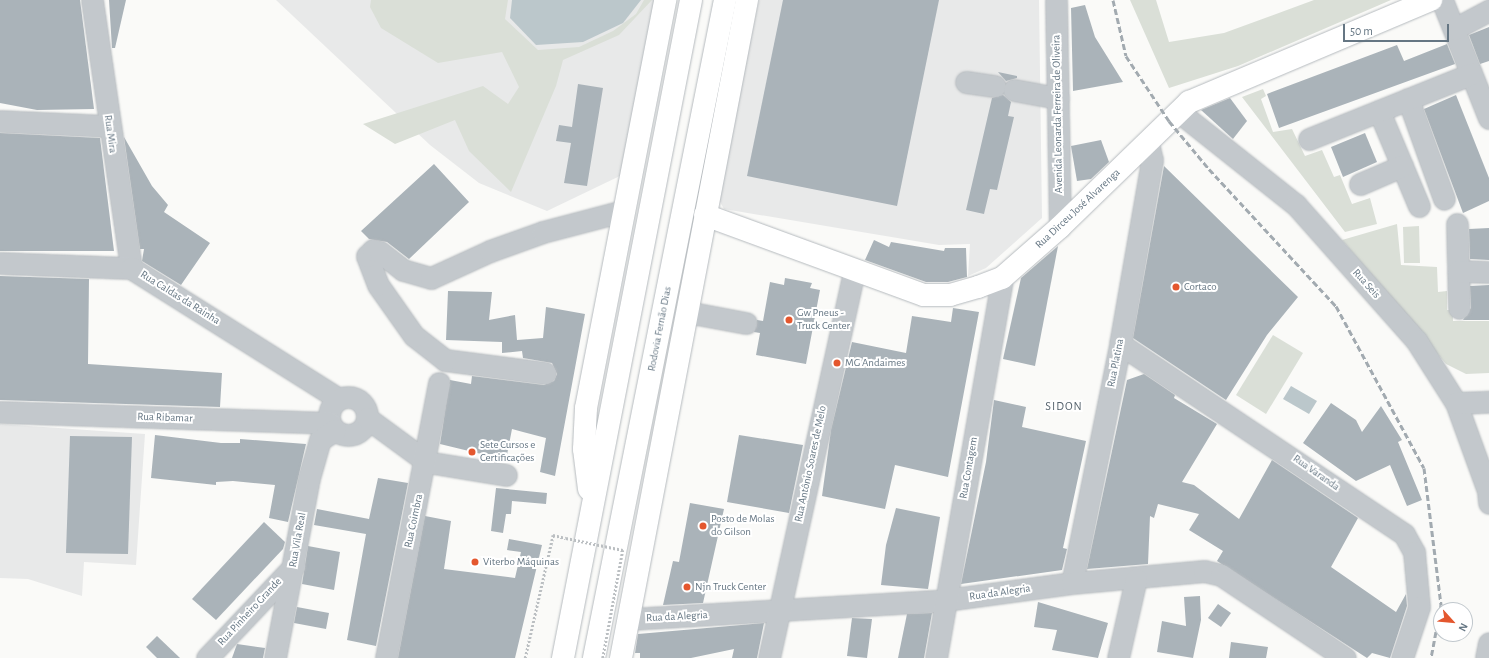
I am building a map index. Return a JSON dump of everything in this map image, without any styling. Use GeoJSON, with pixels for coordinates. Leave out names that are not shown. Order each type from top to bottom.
{"type":"FeatureCollection","features":[{"type":"Feature","properties":{"kind":"main road"},"geometry":{"type":"LineString","coordinates":[[592,508],[584,449],[586,408],[665,0]]}},
{"type":"Feature","properties":{"kind":"main road"},"geometry":{"type":"LineString","coordinates":[[563,658],[691,0]]}},
{"type":"Feature","properties":{"kind":"main road","name":"Rodovia Fernão Dias"},"geometry":{"type":"LineString","coordinates":[[594,658],[725,0]]}},
{"type":"Feature","properties":{"kind":"main road","name":"Rodovia Fernão Dias"},"geometry":{"type":"LineString","coordinates":[[621,658],[630,619],[747,0]]}},
{"type":"Feature","properties":{"kind":"main road","name":"Rua Dirceu José Alvarenga"},"geometry":{"type":"LineString","coordinates":[[705,216],[924,296],[950,295],[1002,278],[1060,227],[1189,102],[1431,0]]}},
{"type":"Feature","properties":{"kind":"main road"},"geometry":{"type":"LineString","coordinates":[[559,658],[569,627]]}},
{"type":"Feature","properties":{"kind":"street","name":"Rua Mira"},"geometry":{"type":"LineString","coordinates":[[92,0],[109,126],[131,268]]}},
{"type":"Feature","properties":{"kind":"street","name":"Avenida Leonarda Ferreira de Oliveira"},"geometry":{"type":"LineString","coordinates":[[1056,0],[1060,227]]}},
{"type":"Feature","properties":{"kind":"street"},"geometry":{"type":"LineString","coordinates":[[1442,0],[1489,118]]}},
{"type":"Feature","properties":{"kind":"street"},"geometry":{"type":"LineString","coordinates":[[1454,29],[1489,10]]}},
{"type":"Feature","properties":{"kind":"street"},"geometry":{"type":"LineString","coordinates":[[1309,139],[1471,74]]}},
{"type":"Feature","properties":{"kind":"street"},"geometry":{"type":"LineString","coordinates":[[966,82],[1058,98]]}},
{"type":"Feature","properties":{"kind":"street"},"geometry":{"type":"LineString","coordinates":[[1408,99],[1444,199]]}},
{"type":"Feature","properties":{"kind":"street"},"geometry":{"type":"LineString","coordinates":[[1379,111],[1419,206]]}},
{"type":"Feature","properties":{"kind":"street","name":"Rua Seis"},"geometry":{"type":"LineString","coordinates":[[1179,112],[1296,205],[1416,340],[1456,403],[1488,491],[1489,503]]}},
{"type":"Feature","properties":{"kind":"street"},"geometry":{"type":"LineString","coordinates":[[0,120],[109,126]]}},
{"type":"Feature","properties":{"kind":"street","name":"Rua Platina"},"geometry":{"type":"LineString","coordinates":[[1072,583],[1120,344],[1152,160],[1148,142]]}},
{"type":"Feature","properties":{"kind":"street"},"geometry":{"type":"LineString","coordinates":[[1360,184],[1402,166]]}},
{"type":"Feature","properties":{"kind":"street"},"geometry":{"type":"LineString","coordinates":[[545,373],[445,360],[414,336],[378,285],[367,256],[373,250],[380,252],[403,270],[431,278],[490,251],[543,232],[623,211]]}},
{"type":"Feature","properties":{"kind":"street"},"geometry":{"type":"LineString","coordinates":[[1457,224],[1459,308]]}},
{"type":"Feature","properties":{"kind":"street","name":"Rua Caldas da Rainha"},"geometry":{"type":"LineString","coordinates":[[0,264],[131,268],[339,399]]}},
{"type":"Feature","properties":{"kind":"street","name":"Rua Antônio Soares de Melo"},"geometry":{"type":"LineString","coordinates":[[769,658],[854,271]]}},
{"type":"Feature","properties":{"kind":"street"},"geometry":{"type":"LineString","coordinates":[[1458,272],[1489,272]]}},
{"type":"Feature","properties":{"kind":"street","name":"Rua Contagem"},"geometry":{"type":"LineString","coordinates":[[936,658],[1002,278]]}},
{"type":"Feature","properties":{"kind":"street"},"geometry":{"type":"LineString","coordinates":[[687,312],[746,323]]}},
{"type":"Feature","properties":{"kind":"street","name":"Rua Varanda"},"geometry":{"type":"LineString","coordinates":[[1120,344],[1404,534],[1414,552],[1420,607],[1403,657]]}},
{"type":"Feature","properties":{"kind":"street","name":"Rua Coimbra"},"geometry":{"type":"LineString","coordinates":[[386,658],[427,462],[439,383]]}},
{"type":"Feature","properties":{"kind":"street"},"geometry":{"type":"LineString","coordinates":[[367,418],[362,429],[352,435],[333,427],[331,407],[339,399],[356,399],[364,407],[367,418],[427,462],[506,475]]}},
{"type":"Feature","properties":{"kind":"street"},"geometry":{"type":"LineString","coordinates":[[1456,403],[1489,402]]}},
{"type":"Feature","properties":{"kind":"street","name":"Rua Ribamar"},"geometry":{"type":"LineString","coordinates":[[0,412],[333,427]]}},
{"type":"Feature","properties":{"kind":"street","name":"Rua Vila Real"},"geometry":{"type":"LineString","coordinates":[[275,658],[320,440],[333,427]]}},
{"type":"Feature","properties":{"kind":"street","name":"Rua Pinheiro Grande"},"geometry":{"type":"LineString","coordinates":[[207,658],[294,566]]}},
{"type":"Feature","properties":{"kind":"street","name":"Rua da Alegria"},"geometry":{"type":"LineString","coordinates":[[630,619],[778,612],[946,600],[1072,583],[1136,579],[1204,571],[1221,575],[1345,658]]}},
{"type":"Feature","properties":{"kind":"street"},"geometry":{"type":"LineString","coordinates":[[1118,658],[1136,579]]}},
{"type":"Feature","properties":{"kind":"street"},"geometry":{"type":"LineString","coordinates":[[1486,658],[1489,643]]}},
{"type":"Feature","properties":{"kind":"path"},"geometry":{"type":"LineString","coordinates":[[525,658],[553,535],[624,550],[603,658]]}},
{"type":"Feature","properties":{"kind":"shaded area"},"geometry":{"type":"Polygon","coordinates":[[[276,0],[660,0],[624,174],[547,211],[479,183],[430,145],[276,0]]]}},
{"type":"Feature","properties":{"kind":"shaded area"},"geometry":{"type":"Polygon","coordinates":[[[371,0],[508,0],[505,19],[538,50],[579,47],[613,31],[636,14],[644,0],[652,0],[619,35],[563,60],[556,86],[511,192],[469,151],[455,120],[395,144],[363,124],[483,86],[508,104],[519,87],[502,52],[438,63],[381,28],[370,7],[371,0]]]}},
{"type":"Feature","properties":{"kind":"shaded area"},"geometry":{"type":"Polygon","coordinates":[[[512,0],[641,0],[623,23],[583,42],[536,45],[510,18],[512,0]]]}},
{"type":"Feature","properties":{"kind":"shaded area"},"geometry":{"type":"Polygon","coordinates":[[[759,0],[1039,0],[1042,218],[986,268],[968,276],[970,244],[939,245],[724,209],[718,198],[759,0]]]}},
{"type":"Feature","properties":{"kind":"shaded area"},"geometry":{"type":"Polygon","coordinates":[[[1130,0],[1156,0],[1169,42],[1224,33],[1314,0],[1391,0],[1238,66],[1169,88],[1130,0]]]}},
{"type":"Feature","properties":{"kind":"shaded area"},"geometry":{"type":"Polygon","coordinates":[[[1263,89],[1266,96],[1261,99],[1273,132],[1292,129],[1305,156],[1322,150],[1334,177],[1340,175],[1352,204],[1370,198],[1377,224],[1345,232],[1242,97],[1263,89]]]}},
{"type":"Feature","properties":{"kind":"shaded area"},"geometry":{"type":"Polygon","coordinates":[[[1397,224],[1401,265],[1437,267],[1438,292],[1447,291],[1447,310],[1453,310],[1453,321],[1489,321],[1489,373],[1466,374],[1446,364],[1342,240],[1397,224]]]}},
{"type":"Feature","properties":{"kind":"shaded area"},"geometry":{"type":"Polygon","coordinates":[[[1419,226],[1420,263],[1404,263],[1403,227],[1419,226]]]}},
{"type":"Feature","properties":{"kind":"shaded area"},"geometry":{"type":"Polygon","coordinates":[[[1273,335],[1303,353],[1266,414],[1236,395],[1273,335]]]}},
{"type":"Feature","properties":{"kind":"shaded area"},"geometry":{"type":"Polygon","coordinates":[[[1291,386],[1317,401],[1309,414],[1283,399],[1291,386]]]}},
{"type":"Feature","properties":{"kind":"shaded area"},"geometry":{"type":"Polygon","coordinates":[[[0,424],[145,434],[136,565],[84,562],[82,596],[28,579],[0,578],[0,424]]]}},
{"type":"Feature","properties":{"kind":"building"},"geometry":{"type":"Polygon","coordinates":[[[0,0],[80,0],[94,109],[37,110],[0,103],[0,0]]]}},
{"type":"Feature","properties":{"kind":"building"},"geometry":{"type":"Polygon","coordinates":[[[109,0],[126,0],[115,48],[112,48],[109,0]]]}},
{"type":"Feature","properties":{"kind":"building"},"geometry":{"type":"Polygon","coordinates":[[[783,0],[939,0],[897,206],[747,176],[783,0]]]}},
{"type":"Feature","properties":{"kind":"building"},"geometry":{"type":"Polygon","coordinates":[[[1085,5],[1095,37],[1123,82],[1073,91],[1071,8],[1085,5]]]}},
{"type":"Feature","properties":{"kind":"building"},"geometry":{"type":"Polygon","coordinates":[[[1489,27],[1489,61],[1480,64],[1469,35],[1489,27]]]}},
{"type":"Feature","properties":{"kind":"building"},"geometry":{"type":"Polygon","coordinates":[[[1447,44],[1455,64],[1279,128],[1267,94],[1397,45],[1404,61],[1447,44]]]}},
{"type":"Feature","properties":{"kind":"building"},"geometry":{"type":"Polygon","coordinates":[[[998,72],[1017,76],[1017,78],[1006,81],[998,72]]]}},
{"type":"Feature","properties":{"kind":"building"},"geometry":{"type":"Polygon","coordinates":[[[578,84],[603,88],[587,186],[564,183],[571,143],[556,141],[559,125],[572,127],[578,84]]]}},
{"type":"Feature","properties":{"kind":"building"},"geometry":{"type":"Polygon","coordinates":[[[1003,95],[1011,102],[1008,116],[1014,117],[997,190],[990,189],[984,214],[966,210],[992,98],[1003,95]]]}},
{"type":"Feature","properties":{"kind":"building"},"geometry":{"type":"Polygon","coordinates":[[[1456,95],[1489,178],[1489,201],[1463,213],[1424,109],[1456,95]]]}},
{"type":"Feature","properties":{"kind":"building"},"geometry":{"type":"Polygon","coordinates":[[[1230,98],[1247,121],[1233,139],[1201,110],[1230,98]]]}},
{"type":"Feature","properties":{"kind":"building"},"geometry":{"type":"Polygon","coordinates":[[[0,133],[100,138],[114,251],[0,251],[0,133]]]}},
{"type":"Feature","properties":{"kind":"building"},"geometry":{"type":"Polygon","coordinates":[[[1365,133],[1377,162],[1343,177],[1331,147],[1365,133]]]}},
{"type":"Feature","properties":{"kind":"building"},"geometry":{"type":"Polygon","coordinates":[[[124,137],[152,186],[168,205],[164,212],[210,243],[181,285],[142,261],[144,249],[140,249],[124,137]]]}},
{"type":"Feature","properties":{"kind":"building"},"geometry":{"type":"Polygon","coordinates":[[[1101,140],[1109,162],[1091,179],[1077,181],[1071,146],[1101,140]]]}},
{"type":"Feature","properties":{"kind":"building"},"geometry":{"type":"Polygon","coordinates":[[[434,164],[469,202],[409,259],[387,242],[369,239],[361,231],[434,164]]]}},
{"type":"Feature","properties":{"kind":"building"},"geometry":{"type":"Polygon","coordinates":[[[1164,166],[1298,297],[1267,335],[1226,400],[1133,338],[1164,166]]]}},
{"type":"Feature","properties":{"kind":"building"},"geometry":{"type":"Polygon","coordinates":[[[1489,228],[1489,260],[1470,259],[1469,229],[1489,228]]]}},
{"type":"Feature","properties":{"kind":"building"},"geometry":{"type":"Polygon","coordinates":[[[874,240],[889,247],[891,242],[944,251],[945,248],[966,248],[967,277],[948,282],[926,282],[865,260],[874,240]]]}},
{"type":"Feature","properties":{"kind":"building"},"geometry":{"type":"Polygon","coordinates":[[[1058,246],[1035,366],[1003,359],[1021,278],[1058,246]]]}},
{"type":"Feature","properties":{"kind":"building"},"geometry":{"type":"Polygon","coordinates":[[[0,276],[89,279],[88,364],[222,373],[220,407],[0,400],[0,276]]]}},
{"type":"Feature","properties":{"kind":"building","name":"Gw Pneus - Truck Center"},"geometry":{"type":"Polygon","coordinates":[[[785,278],[812,283],[810,288],[820,290],[806,364],[756,355],[760,333],[754,332],[757,320],[763,321],[770,282],[784,285],[785,278]]]}},
{"type":"Feature","properties":{"kind":"building"},"geometry":{"type":"Polygon","coordinates":[[[1489,285],[1489,320],[1463,320],[1471,308],[1470,286],[1489,285]]]}},
{"type":"Feature","properties":{"kind":"building"},"geometry":{"type":"Polygon","coordinates":[[[448,291],[492,292],[489,320],[515,315],[517,340],[543,338],[546,307],[585,314],[555,476],[540,472],[546,438],[512,429],[506,460],[440,444],[450,380],[471,384],[472,376],[544,385],[554,381],[557,374],[552,363],[523,358],[522,351],[502,353],[502,342],[446,340],[448,291]]]}},
{"type":"Feature","properties":{"kind":"building"},"geometry":{"type":"Polygon","coordinates":[[[953,308],[979,312],[948,477],[895,465],[885,509],[822,496],[831,430],[852,342],[906,353],[912,316],[951,322],[953,308]]]}},
{"type":"Feature","properties":{"kind":"building"},"geometry":{"type":"Polygon","coordinates":[[[1144,374],[1175,395],[1174,398],[1217,424],[1182,482],[1194,485],[1239,519],[1272,460],[1358,518],[1331,567],[1396,612],[1406,594],[1407,606],[1390,658],[1372,653],[1367,658],[1217,561],[1223,551],[1189,530],[1199,514],[1158,504],[1154,518],[1150,516],[1148,564],[1087,569],[1127,380],[1144,374]]]}},
{"type":"Feature","properties":{"kind":"building"},"geometry":{"type":"Polygon","coordinates":[[[994,400],[1026,407],[1022,427],[1086,441],[1063,548],[1067,549],[1062,570],[961,584],[986,462],[994,400]]]}},
{"type":"Feature","properties":{"kind":"building"},"geometry":{"type":"Polygon","coordinates":[[[1331,403],[1356,420],[1362,432],[1381,406],[1402,440],[1398,442],[1422,500],[1407,506],[1390,465],[1356,481],[1303,443],[1331,403]]]}},
{"type":"Feature","properties":{"kind":"building"},"geometry":{"type":"Polygon","coordinates":[[[155,435],[221,443],[240,443],[240,439],[306,444],[288,522],[269,518],[275,485],[233,481],[216,482],[216,485],[151,478],[155,435]]]}},
{"type":"Feature","properties":{"kind":"building"},"geometry":{"type":"Polygon","coordinates":[[[739,435],[803,445],[789,513],[727,502],[739,435]]]}},
{"type":"Feature","properties":{"kind":"building"},"geometry":{"type":"Polygon","coordinates":[[[70,436],[132,437],[128,554],[66,553],[70,436]]]}},
{"type":"Feature","properties":{"kind":"building"},"geometry":{"type":"Polygon","coordinates":[[[378,478],[408,483],[376,646],[347,640],[366,534],[314,525],[317,509],[369,519],[378,478]]]}},
{"type":"Feature","properties":{"kind":"building"},"geometry":{"type":"Polygon","coordinates":[[[496,488],[547,493],[546,504],[512,501],[511,514],[506,514],[503,533],[491,531],[496,488]]]}},
{"type":"Feature","properties":{"kind":"building"},"geometry":{"type":"Polygon","coordinates":[[[690,503],[724,509],[703,603],[663,605],[673,561],[679,562],[690,503]]]}},
{"type":"Feature","properties":{"kind":"building"},"geometry":{"type":"Polygon","coordinates":[[[896,508],[940,517],[928,589],[881,585],[886,545],[896,508]]]}},
{"type":"Feature","properties":{"kind":"building"},"geometry":{"type":"Polygon","coordinates":[[[425,516],[451,521],[444,569],[515,578],[521,552],[507,550],[509,539],[542,545],[515,658],[398,658],[425,516]]]}},
{"type":"Feature","properties":{"kind":"building"},"geometry":{"type":"Polygon","coordinates":[[[264,522],[285,542],[283,549],[216,620],[192,599],[264,522]]]}},
{"type":"Feature","properties":{"kind":"building"},"geometry":{"type":"Polygon","coordinates":[[[308,546],[340,552],[334,590],[302,584],[308,546]]]}},
{"type":"Feature","properties":{"kind":"building"},"geometry":{"type":"Polygon","coordinates":[[[1200,596],[1201,620],[1193,658],[1157,652],[1162,621],[1186,626],[1184,597],[1200,596]]]}},
{"type":"Feature","properties":{"kind":"building"},"geometry":{"type":"Polygon","coordinates":[[[1038,602],[1108,623],[1098,658],[1052,650],[1057,630],[1034,627],[1038,602]]]}},
{"type":"Feature","properties":{"kind":"building"},"geometry":{"type":"Polygon","coordinates":[[[1218,604],[1231,613],[1221,627],[1208,618],[1218,604]]]}},
{"type":"Feature","properties":{"kind":"building"},"geometry":{"type":"Polygon","coordinates":[[[297,607],[329,613],[326,629],[294,623],[297,607]]]}},
{"type":"Feature","properties":{"kind":"building"},"geometry":{"type":"Polygon","coordinates":[[[932,613],[924,658],[898,658],[907,614],[932,613]]]}},
{"type":"Feature","properties":{"kind":"building"},"geometry":{"type":"Polygon","coordinates":[[[852,618],[872,619],[867,658],[847,656],[852,618]]]}},
{"type":"Feature","properties":{"kind":"building"},"geometry":{"type":"Polygon","coordinates":[[[764,623],[757,658],[732,658],[734,649],[691,658],[640,658],[640,653],[635,653],[638,634],[764,623]]]}},
{"type":"Feature","properties":{"kind":"building"},"geometry":{"type":"Polygon","coordinates":[[[157,636],[180,658],[157,658],[146,647],[157,636]]]}},
{"type":"Feature","properties":{"kind":"building"},"geometry":{"type":"Polygon","coordinates":[[[1231,642],[1268,647],[1266,658],[1229,658],[1231,642]]]}},
{"type":"Feature","properties":{"kind":"building"},"geometry":{"type":"Polygon","coordinates":[[[237,644],[265,648],[263,658],[232,658],[237,644]]]}},
{"type":"Feature","properties":{"kind":"railway"},"geometry":{"type":"LineString","coordinates":[[1113,0],[1126,56],[1169,121],[1209,169],[1336,306],[1424,468],[1441,605],[1431,658]]}},
{"type":"Feature","properties":{"kind":"place","name":"Cortaco"},"geometry":{"type":"Point","coordinates":[1176,287]}},
{"type":"Feature","properties":{"kind":"place","name":"Gw Pneus - Truck Center"},"geometry":{"type":"Point","coordinates":[789,320]}},
{"type":"Feature","properties":{"kind":"place","name":"MG Andaimes"},"geometry":{"type":"Point","coordinates":[837,363]}},
{"type":"Feature","properties":{"kind":"place","name":"Sete Cursos e Certificações"},"geometry":{"type":"Point","coordinates":[472,452]}},
{"type":"Feature","properties":{"kind":"place","name":"Posto de Molas do Gilson"},"geometry":{"type":"Point","coordinates":[703,526]}},
{"type":"Feature","properties":{"kind":"place","name":"Viterbo Máquinas"},"geometry":{"type":"Point","coordinates":[475,562]}},
{"type":"Feature","properties":{"kind":"place","name":"Njn Truck Center"},"geometry":{"type":"Point","coordinates":[687,587]}},
{"type":"Feature","properties":{"kind":"district","name":"SIDON"},"geometry":{"type":"Point","coordinates":[1064,407]}}]}
